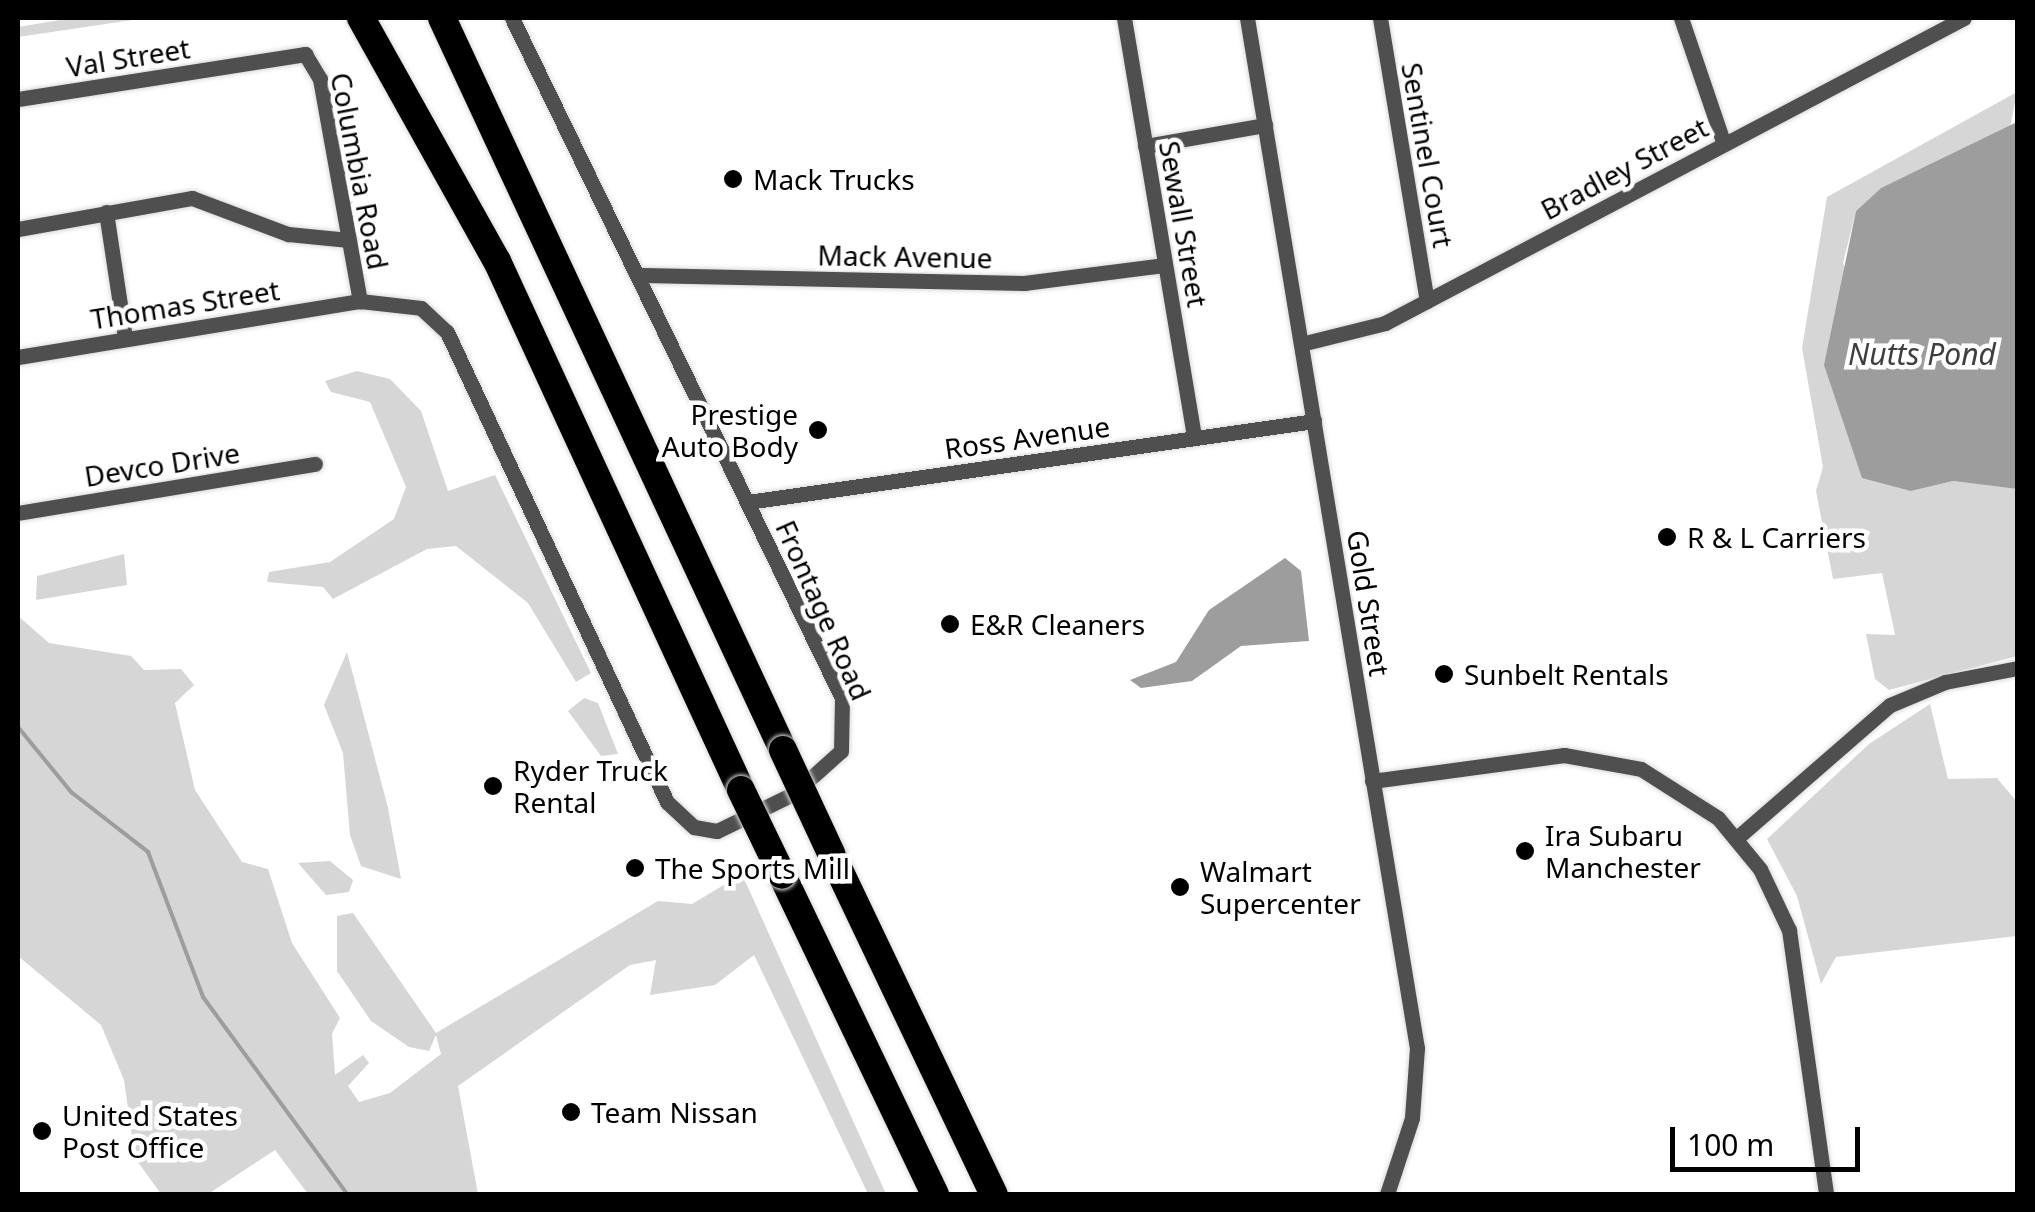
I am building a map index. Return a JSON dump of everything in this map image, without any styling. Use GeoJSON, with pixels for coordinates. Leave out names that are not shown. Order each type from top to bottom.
{"type":"FeatureCollection","features":[{"type":"Feature","properties":{"kind":"highway"},"geometry":{"type":"LineString","coordinates":[[340,18],[434,144]]}},
{"type":"Feature","properties":{"kind":"highway"},"geometry":{"type":"LineString","coordinates":[[361,18],[434,144],[935,1194]]}},
{"type":"Feature","properties":{"kind":"highway"},"geometry":{"type":"LineString","coordinates":[[425,18],[480,100]]}},
{"type":"Feature","properties":{"kind":"highway"},"geometry":{"type":"LineString","coordinates":[[442,18],[783,750],[996,1194]]}},
{"type":"Feature","properties":{"kind":"highway"},"geometry":{"type":"LineString","coordinates":[[800,912],[916,1194]]}},
{"type":"Feature","properties":{"kind":"street","name":"Frontage Road"},"geometry":{"type":"LineString","coordinates":[[360,302],[412,304],[447,332],[659,788],[683,820],[708,831],[738,826],[793,794],[845,740],[842,698],[643,275],[512,18]]}},
{"type":"Feature","properties":{"kind":"street","name":"Sewall Street"},"geometry":{"type":"LineString","coordinates":[[1124,18],[1194,438]]}},
{"type":"Feature","properties":{"kind":"street","name":"Gold Street"},"geometry":{"type":"LineString","coordinates":[[1247,18],[1418,1066],[1387,1194]]}},
{"type":"Feature","properties":{"kind":"street","name":"Sentinel Court"},"geometry":{"type":"LineString","coordinates":[[1380,18],[1427,301]]}},
{"type":"Feature","properties":{"kind":"street"},"geometry":{"type":"LineString","coordinates":[[1681,18],[1724,144]]}},
{"type":"Feature","properties":{"kind":"street","name":"Bradley Street"},"geometry":{"type":"LineString","coordinates":[[1302,344],[1369,330],[1964,18]]}},
{"type":"Feature","properties":{"kind":"street","name":"Val Street"},"geometry":{"type":"LineString","coordinates":[[18,99],[305,54]]}},
{"type":"Feature","properties":{"kind":"street","name":"Columbia Road"},"geometry":{"type":"LineString","coordinates":[[305,54],[318,72],[360,302]]}},
{"type":"Feature","properties":{"kind":"street"},"geometry":{"type":"LineString","coordinates":[[1145,146],[1264,125]]}},
{"type":"Feature","properties":{"kind":"street"},"geometry":{"type":"LineString","coordinates":[[18,229],[106,212],[207,200],[288,234],[348,240]]}},
{"type":"Feature","properties":{"kind":"street"},"geometry":{"type":"LineString","coordinates":[[106,212],[125,338]]}},
{"type":"Feature","properties":{"kind":"street","name":"Mack Avenue"},"geometry":{"type":"LineString","coordinates":[[643,275],[1024,283],[1165,265]]}},
{"type":"Feature","properties":{"kind":"street","name":"Thomas Street"},"geometry":{"type":"LineString","coordinates":[[18,356],[360,302]]}},
{"type":"Feature","properties":{"kind":"street","name":"Ross Avenue"},"geometry":{"type":"LineString","coordinates":[[748,502],[1314,421]]}},
{"type":"Feature","properties":{"kind":"street","name":"Devco Drive"},"geometry":{"type":"LineString","coordinates":[[18,513],[315,464]]}},
{"type":"Feature","properties":{"kind":"street"},"geometry":{"type":"LineString","coordinates":[[1738,837],[1890,705],[1944,682],[2018,668]]}},
{"type":"Feature","properties":{"kind":"street"},"geometry":{"type":"LineString","coordinates":[[1372,780],[1515,756],[1597,760],[1658,776],[1738,837],[1771,887],[1795,952],[1826,1194]]}},
{"type":"Feature","properties":{"kind":"shaded area"},"geometry":{"type":"Polygon","coordinates":[[[72,18],[146,18],[18,37],[18,27],[72,18]]]}},
{"type":"Feature","properties":{"kind":"shaded area"},"geometry":{"type":"Polygon","coordinates":[[[2017,92],[2010,128],[1881,188],[1856,211],[1843,263],[1911,491],[1953,481],[2017,489],[2017,656],[1889,690],[1875,679],[1866,634],[1895,635],[1882,573],[1833,579],[1816,491],[1823,467],[1802,348],[1827,197],[2017,92]]]}},
{"type":"Feature","properties":{"kind":"shaded area"},"geometry":{"type":"Polygon","coordinates":[[[357,371],[390,379],[421,411],[448,491],[495,475],[591,673],[576,682],[528,603],[456,546],[427,549],[333,599],[323,587],[267,582],[269,572],[330,562],[394,519],[406,487],[370,402],[331,392],[325,381],[357,371]]]}},
{"type":"Feature","properties":{"kind":"shaded area"},"geometry":{"type":"Polygon","coordinates":[[[124,554],[127,585],[36,600],[37,576],[124,554]]]}},
{"type":"Feature","properties":{"kind":"shaded area"},"geometry":{"type":"Polygon","coordinates":[[[18,616],[49,643],[131,656],[144,670],[181,669],[194,685],[175,703],[195,790],[242,862],[268,869],[292,943],[340,1018],[332,1034],[335,1075],[363,1055],[369,1063],[348,1086],[359,1102],[390,1093],[441,1054],[436,1035],[429,1051],[409,1047],[371,1021],[337,971],[337,916],[353,913],[436,1033],[658,901],[692,904],[742,874],[886,1194],[868,1194],[754,955],[715,985],[650,995],[656,960],[630,965],[458,1086],[478,1194],[308,1194],[275,1150],[208,1194],[161,1194],[135,1158],[124,1080],[101,1025],[18,956],[18,616]]]}},
{"type":"Feature","properties":{"kind":"shaded area"},"geometry":{"type":"Polygon","coordinates":[[[347,652],[388,808],[401,879],[361,866],[350,835],[343,753],[324,705],[347,652]]]}},
{"type":"Feature","properties":{"kind":"shaded area"},"geometry":{"type":"Polygon","coordinates":[[[584,698],[598,703],[618,754],[601,756],[568,711],[584,698]]]}},
{"type":"Feature","properties":{"kind":"shaded area"},"geometry":{"type":"Polygon","coordinates":[[[1930,704],[1948,779],[1997,778],[2017,802],[2017,936],[1836,957],[1821,984],[1797,896],[1767,839],[1869,744],[1930,704]]]}},
{"type":"Feature","properties":{"kind":"shaded area"},"geometry":{"type":"Polygon","coordinates":[[[330,861],[353,880],[349,892],[326,895],[298,863],[330,861]]]}},
{"type":"Feature","properties":{"kind":"water","name":"Nutts Pond"},"geometry":{"type":"Polygon","coordinates":[[[2017,122],[2017,489],[1953,481],[1911,491],[1862,478],[1824,365],[1856,211],[1881,188],[2017,122]]]}},
{"type":"Feature","properties":{"kind":"water"},"geometry":{"type":"Polygon","coordinates":[[[1285,558],[1301,571],[1309,641],[1241,646],[1192,681],[1141,688],[1130,680],[1176,662],[1209,610],[1285,558]]]}},
{"type":"Feature","properties":{"kind":"waterway"},"geometry":{"type":"LineString","coordinates":[[18,727],[71,792],[148,852],[203,997],[347,1194]]}},
{"type":"Feature","properties":{"kind":"place","name":"Mack Trucks"},"geometry":{"type":"Point","coordinates":[733,179]}},
{"type":"Feature","properties":{"kind":"place","name":"Prestige Auto Body"},"geometry":{"type":"Point","coordinates":[818,430]}},
{"type":"Feature","properties":{"kind":"place","name":"R & L Carriers"},"geometry":{"type":"Point","coordinates":[1667,537]}},
{"type":"Feature","properties":{"kind":"place","name":"E&R Cleaners"},"geometry":{"type":"Point","coordinates":[950,624]}},
{"type":"Feature","properties":{"kind":"place","name":"Sunbelt Rentals"},"geometry":{"type":"Point","coordinates":[1444,674]}},
{"type":"Feature","properties":{"kind":"place","name":"Ryder Truck Rental"},"geometry":{"type":"Point","coordinates":[493,786]}},
{"type":"Feature","properties":{"kind":"place","name":"Ira Subaru Manchester"},"geometry":{"type":"Point","coordinates":[1525,851]}},
{"type":"Feature","properties":{"kind":"place","name":"The Sports Mill"},"geometry":{"type":"Point","coordinates":[635,868]}},
{"type":"Feature","properties":{"kind":"place","name":"Walmart Supercenter"},"geometry":{"type":"Point","coordinates":[1180,887]}},
{"type":"Feature","properties":{"kind":"place","name":"Team Nissan"},"geometry":{"type":"Point","coordinates":[571,1112]}},
{"type":"Feature","properties":{"kind":"place","name":"United States Post Office"},"geometry":{"type":"Point","coordinates":[42,1131]}}]}
